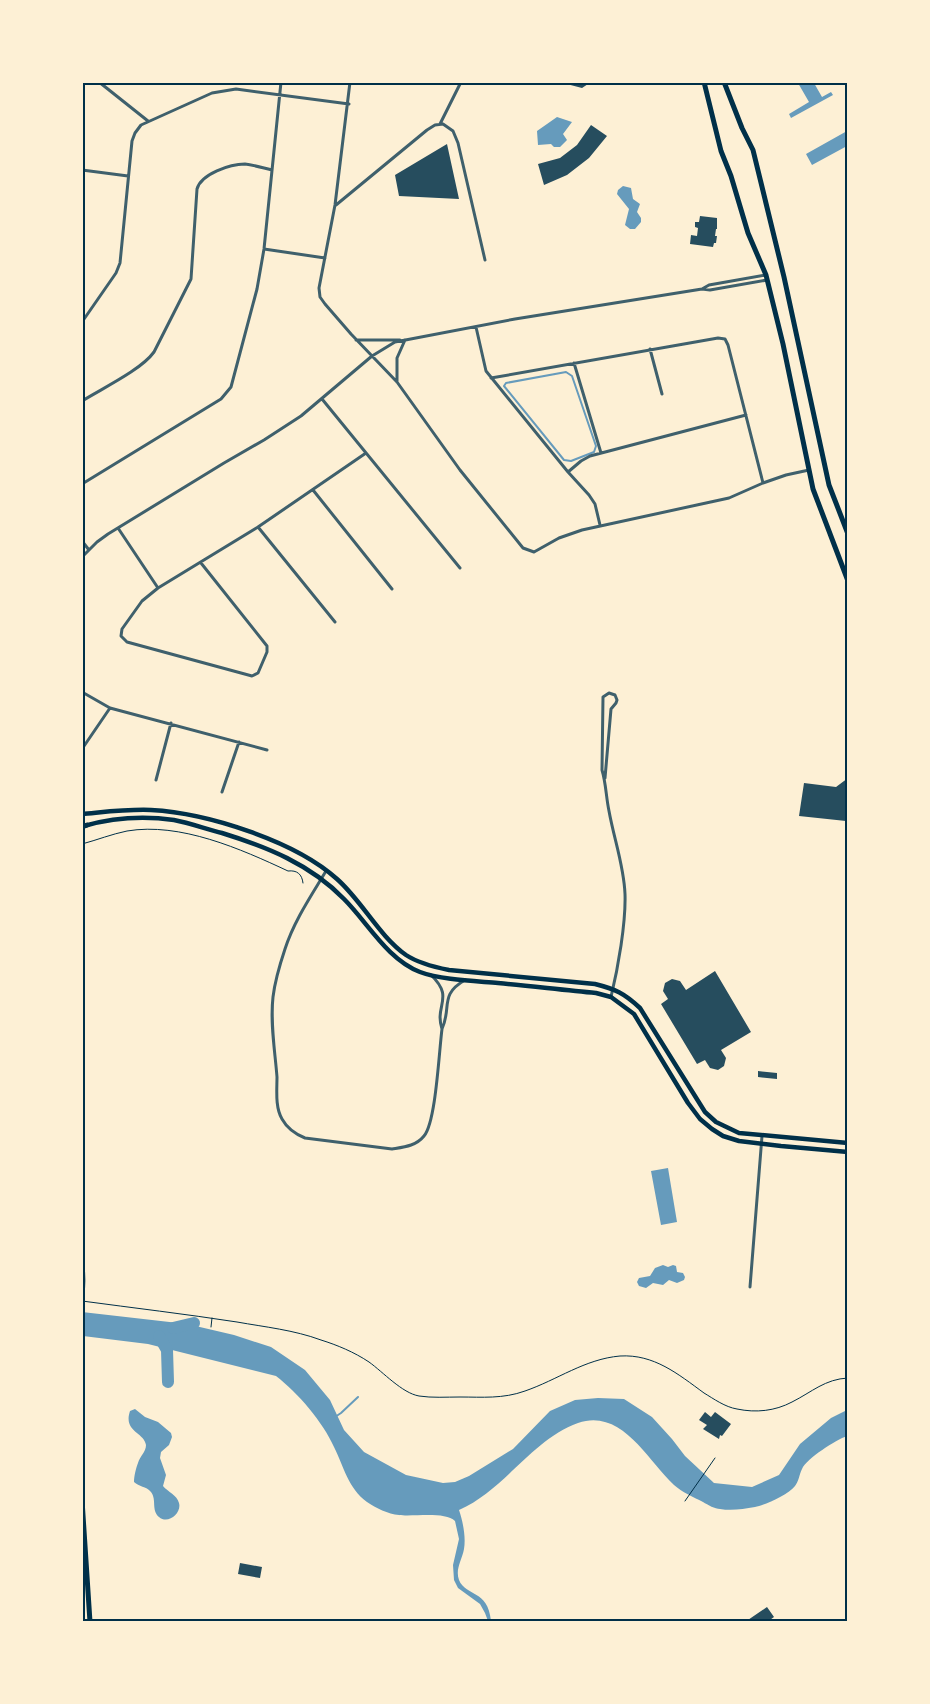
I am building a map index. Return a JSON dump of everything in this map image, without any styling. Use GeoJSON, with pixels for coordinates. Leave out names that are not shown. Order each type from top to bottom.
{"type":"FeatureCollection","features":[{"type":"Feature","properties":{"kind":"main road"},"geometry":{"type":"LineString","coordinates":[[704,82],[721,151],[731,176],[748,233],[766,277],[783,344],[813,489],[848,581]]}},
{"type":"Feature","properties":{"kind":"main road"},"geometry":{"type":"LineString","coordinates":[[724,82],[753,150],[784,277],[829,484],[848,534]]}},
{"type":"Feature","properties":{"kind":"main road"},"geometry":{"type":"LineString","coordinates":[[82,814],[115,810],[174,812],[211,820],[288,846],[338,879],[387,936],[406,954],[416,960],[430,966],[449,970],[595,984],[613,988],[625,994],[640,1008],[705,1112],[726,1128],[739,1133],[762,1136],[848,1143]]}},
{"type":"Feature","properties":{"kind":"main road"},"geometry":{"type":"LineString","coordinates":[[84,826],[115,820],[174,820],[246,841],[275,852],[299,864],[344,898],[400,961],[420,972],[465,980],[596,993],[611,997],[627,1008],[637,1019],[688,1103],[700,1119],[723,1136],[739,1141],[762,1144],[848,1152]]}},
{"type":"Feature","properties":{"kind":"main road"},"geometry":{"type":"LineString","coordinates":[[82,1500],[90,1622]]}},
{"type":"Feature","properties":{"kind":"street"},"geometry":{"type":"LineString","coordinates":[[99,82],[148,121]]}},
{"type":"Feature","properties":{"kind":"street"},"geometry":{"type":"LineString","coordinates":[[82,484],[221,399],[227,394],[233,384],[264,250],[282,82]]}},
{"type":"Feature","properties":{"kind":"street"},"geometry":{"type":"LineString","coordinates":[[350,82],[336,206],[319,288],[320,297],[356,340],[397,382],[460,470],[522,548],[534,552],[559,538],[600,525],[729,498],[762,483],[808,470]]}},
{"type":"Feature","properties":{"kind":"street"},"geometry":{"type":"LineString","coordinates":[[336,206],[427,130],[440,124],[461,82]]}},
{"type":"Feature","properties":{"kind":"street"},"geometry":{"type":"LineString","coordinates":[[82,322],[116,273],[120,263],[133,136],[140,126],[212,93],[225,90],[348,104]]}},
{"type":"Feature","properties":{"kind":"street"},"geometry":{"type":"LineString","coordinates":[[440,124],[450,128],[456,138],[485,260]]}},
{"type":"Feature","properties":{"kind":"street"},"geometry":{"type":"LineString","coordinates":[[82,401],[138,366],[154,352],[191,279],[198,189],[202,181],[209,175],[236,165],[247,164],[272,170]]}},
{"type":"Feature","properties":{"kind":"street"},"geometry":{"type":"LineString","coordinates":[[82,170],[128,176]]}},
{"type":"Feature","properties":{"kind":"street"},"geometry":{"type":"LineString","coordinates":[[264,250],[325,258]]}},
{"type":"Feature","properties":{"kind":"street"},"geometry":{"type":"LineString","coordinates":[[82,557],[96,542],[301,416],[372,356],[395,342],[639,298],[702,288],[710,290],[766,277]]}},
{"type":"Feature","properties":{"kind":"street"},"geometry":{"type":"LineString","coordinates":[[476,327],[486,371],[595,504],[600,525]]}},
{"type":"Feature","properties":{"kind":"street"},"geometry":{"type":"LineString","coordinates":[[491,378],[650,349],[718,338],[725,339],[762,483]]}},
{"type":"Feature","properties":{"kind":"street"},"geometry":{"type":"LineString","coordinates":[[356,340],[405,339]]}},
{"type":"Feature","properties":{"kind":"street"},"geometry":{"type":"LineString","coordinates":[[397,382],[397,358],[405,339]]}},
{"type":"Feature","properties":{"kind":"street"},"geometry":{"type":"LineString","coordinates":[[650,349],[662,394]]}},
{"type":"Feature","properties":{"kind":"street"},"geometry":{"type":"LineString","coordinates":[[574,362],[601,453]]}},
{"type":"Feature","properties":{"kind":"street"},"geometry":{"type":"LineString","coordinates":[[322,399],[460,568]]}},
{"type":"Feature","properties":{"kind":"street"},"geometry":{"type":"LineString","coordinates":[[568,472],[581,460],[601,453],[746,415]]}},
{"type":"Feature","properties":{"kind":"street"},"geometry":{"type":"LineString","coordinates":[[200,563],[267,646],[267,652],[258,674],[252,676],[127,642],[121,636],[122,629],[142,601],[158,588],[258,528],[366,453]]}},
{"type":"Feature","properties":{"kind":"street"},"geometry":{"type":"LineString","coordinates":[[313,490],[392,589]]}},
{"type":"Feature","properties":{"kind":"street"},"geometry":{"type":"LineString","coordinates":[[118,528],[158,588]]}},
{"type":"Feature","properties":{"kind":"street"},"geometry":{"type":"LineString","coordinates":[[258,528],[335,622]]}},
{"type":"Feature","properties":{"kind":"street"},"geometry":{"type":"LineString","coordinates":[[82,541],[88,550]]}},
{"type":"Feature","properties":{"kind":"street"},"geometry":{"type":"LineString","coordinates":[[82,692],[110,708],[267,750]]}},
{"type":"Feature","properties":{"kind":"street"},"geometry":{"type":"LineString","coordinates":[[604,778],[611,710],[617,700],[615,695],[609,693],[603,697],[602,770],[625,894],[623,924],[611,997]]}},
{"type":"Feature","properties":{"kind":"street"},"geometry":{"type":"LineString","coordinates":[[82,749],[110,708]]}},
{"type":"Feature","properties":{"kind":"street"},"geometry":{"type":"LineString","coordinates":[[156,780],[171,723]]}},
{"type":"Feature","properties":{"kind":"street"},"geometry":{"type":"LineString","coordinates":[[222,792],[239,742]]}},
{"type":"Feature","properties":{"kind":"street"},"geometry":{"type":"LineString","coordinates":[[326,871],[305,906],[285,947],[276,979],[273,999],[278,1104],[281,1118],[296,1135],[305,1138],[392,1149],[406,1147],[416,1143],[423,1137],[431,1123],[442,1030],[446,1021],[449,994],[456,985],[465,980]]}},
{"type":"Feature","properties":{"kind":"street"},"geometry":{"type":"LineString","coordinates":[[430,975],[439,983],[443,993],[440,1022],[442,1030]]}},
{"type":"Feature","properties":{"kind":"street"},"geometry":{"type":"LineString","coordinates":[[750,1287],[762,1136]]}},
{"type":"Feature","properties":{"kind":"path"},"geometry":{"type":"LineString","coordinates":[[82,844],[127,831],[158,830],[182,833],[233,847],[288,871],[298,872],[302,877],[303,883]]}},
{"type":"Feature","properties":{"kind":"path"},"geometry":{"type":"LineString","coordinates":[[82,1246],[85,1295],[82,1299],[278,1329],[318,1339],[357,1354],[412,1394],[428,1397],[501,1397],[515,1394],[590,1362],[620,1356],[651,1359],[715,1400],[735,1409],[753,1411],[768,1411],[781,1407],[793,1402],[819,1385],[836,1378],[848,1378]]}},
{"type":"Feature","properties":{"kind":"path"},"geometry":{"type":"LineString","coordinates":[[211,1328],[212,1318]]}},
{"type":"Feature","properties":{"kind":"path"},"geometry":{"type":"LineString","coordinates":[[685,1501],[715,1458]]}},
{"type":"Feature","properties":{"kind":"water"},"geometry":{"type":"Polygon","coordinates":[[[798,83],[814,83],[822,97],[831,92],[833,95],[791,118],[789,114],[809,102],[798,83]]]}},
{"type":"Feature","properties":{"kind":"water"},"geometry":{"type":"Polygon","coordinates":[[[557,117],[572,122],[563,134],[567,140],[560,147],[554,147],[551,144],[538,145],[537,131],[557,117]]]}},
{"type":"Feature","properties":{"kind":"water"},"geometry":{"type":"Polygon","coordinates":[[[847,131],[847,146],[812,165],[806,154],[847,131]]]}},
{"type":"Feature","properties":{"kind":"water"},"geometry":{"type":"Polygon","coordinates":[[[623,186],[631,188],[633,199],[640,204],[637,212],[641,222],[635,229],[630,229],[625,225],[629,209],[617,194],[618,190],[623,186]]]}},
{"type":"Feature","properties":{"kind":"water"},"geometry":{"type":"Polygon","coordinates":[[[668,1168],[677,1222],[661,1225],[651,1171],[668,1168]]]}},
{"type":"Feature","properties":{"kind":"water"},"geometry":{"type":"Polygon","coordinates":[[[663,1265],[668,1267],[676,1266],[677,1272],[683,1273],[684,1280],[677,1283],[669,1280],[663,1285],[653,1283],[646,1288],[639,1286],[637,1282],[639,1278],[650,1276],[655,1268],[663,1265]]]}},
{"type":"Feature","properties":{"kind":"water"},"geometry":{"type":"Polygon","coordinates":[[[82,1312],[187,1324],[234,1335],[271,1347],[305,1370],[330,1400],[344,1430],[364,1452],[406,1475],[443,1483],[455,1482],[469,1476],[513,1449],[550,1411],[575,1400],[598,1398],[624,1399],[652,1417],[685,1456],[714,1483],[752,1487],[779,1475],[800,1444],[831,1418],[847,1410],[847,1436],[829,1445],[810,1460],[802,1469],[796,1484],[787,1493],[759,1506],[729,1510],[711,1507],[677,1488],[621,1429],[608,1423],[594,1420],[578,1423],[561,1431],[546,1441],[490,1490],[459,1510],[465,1540],[458,1568],[459,1580],[462,1585],[486,1603],[491,1621],[488,1621],[480,1604],[458,1588],[454,1580],[453,1565],[459,1539],[455,1521],[437,1515],[395,1514],[367,1502],[351,1484],[329,1437],[317,1418],[301,1399],[276,1376],[148,1344],[83,1336],[82,1312]]]}},
{"type":"Feature","properties":{"kind":"water"},"geometry":{"type":"Polygon","coordinates":[[[135,1409],[145,1417],[158,1422],[171,1433],[172,1437],[169,1445],[161,1452],[160,1458],[166,1475],[163,1486],[179,1503],[178,1511],[170,1519],[166,1520],[159,1517],[155,1511],[154,1498],[151,1492],[134,1482],[137,1465],[146,1445],[142,1437],[131,1428],[129,1423],[130,1411],[135,1409]]]}},
{"type":"Feature","properties":{"kind":"building"},"geometry":{"type":"Polygon","coordinates":[[[559,82],[591,82],[582,88],[559,82]]]}},
{"type":"Feature","properties":{"kind":"building"},"geometry":{"type":"Polygon","coordinates":[[[591,125],[607,136],[589,158],[567,175],[544,185],[538,164],[560,158],[577,145],[591,125]]]}},
{"type":"Feature","properties":{"kind":"building"},"geometry":{"type":"Polygon","coordinates":[[[447,144],[459,199],[399,196],[395,175],[447,144]]]}},
{"type":"Feature","properties":{"kind":"building"},"geometry":{"type":"Polygon","coordinates":[[[700,216],[717,218],[715,236],[717,236],[713,247],[690,244],[691,235],[697,236],[698,228],[695,227],[695,222],[699,222],[700,216]]]}},
{"type":"Feature","properties":{"kind":"building"},"geometry":{"type":"Polygon","coordinates":[[[848,778],[848,820],[799,816],[804,783],[836,787],[848,778]]]}},
{"type":"Feature","properties":{"kind":"building"},"geometry":{"type":"Polygon","coordinates":[[[715,971],[751,1032],[721,1050],[726,1058],[724,1066],[718,1070],[710,1068],[705,1060],[697,1064],[661,1004],[668,999],[663,991],[665,983],[672,979],[680,981],[686,990],[715,971]]]}},
{"type":"Feature","properties":{"kind":"building"},"geometry":{"type":"Polygon","coordinates":[[[758,1071],[777,1073],[777,1079],[758,1077],[758,1071]]]}},
{"type":"Feature","properties":{"kind":"building"},"geometry":{"type":"Polygon","coordinates":[[[705,1412],[711,1417],[715,1412],[731,1424],[722,1436],[720,1435],[719,1439],[703,1429],[707,1425],[699,1420],[705,1412]]]}},
{"type":"Feature","properties":{"kind":"building"},"geometry":{"type":"Polygon","coordinates":[[[240,1563],[262,1567],[260,1578],[238,1574],[240,1563]]]}},
{"type":"Feature","properties":{"kind":"building"},"geometry":{"type":"Polygon","coordinates":[[[767,1607],[774,1617],[767,1622],[745,1622],[767,1607]]]}},
{"type":"Feature","properties":{"kind":"waterway"},"geometry":{"type":"LineString","coordinates":[[566,372],[572,376],[596,446],[594,452],[571,461],[564,460],[504,386],[506,383],[566,372]]}},
{"type":"Feature","properties":{"kind":"waterway"},"geometry":{"type":"LineString","coordinates":[[173,1328],[194,1323]]}},
{"type":"Feature","properties":{"kind":"waterway"},"geometry":{"type":"LineString","coordinates":[[159,1336],[167,1350],[168,1382]]}},
{"type":"Feature","properties":{"kind":"waterway"},"geometry":{"type":"LineString","coordinates":[[335,1417],[358,1397]]}}]}
